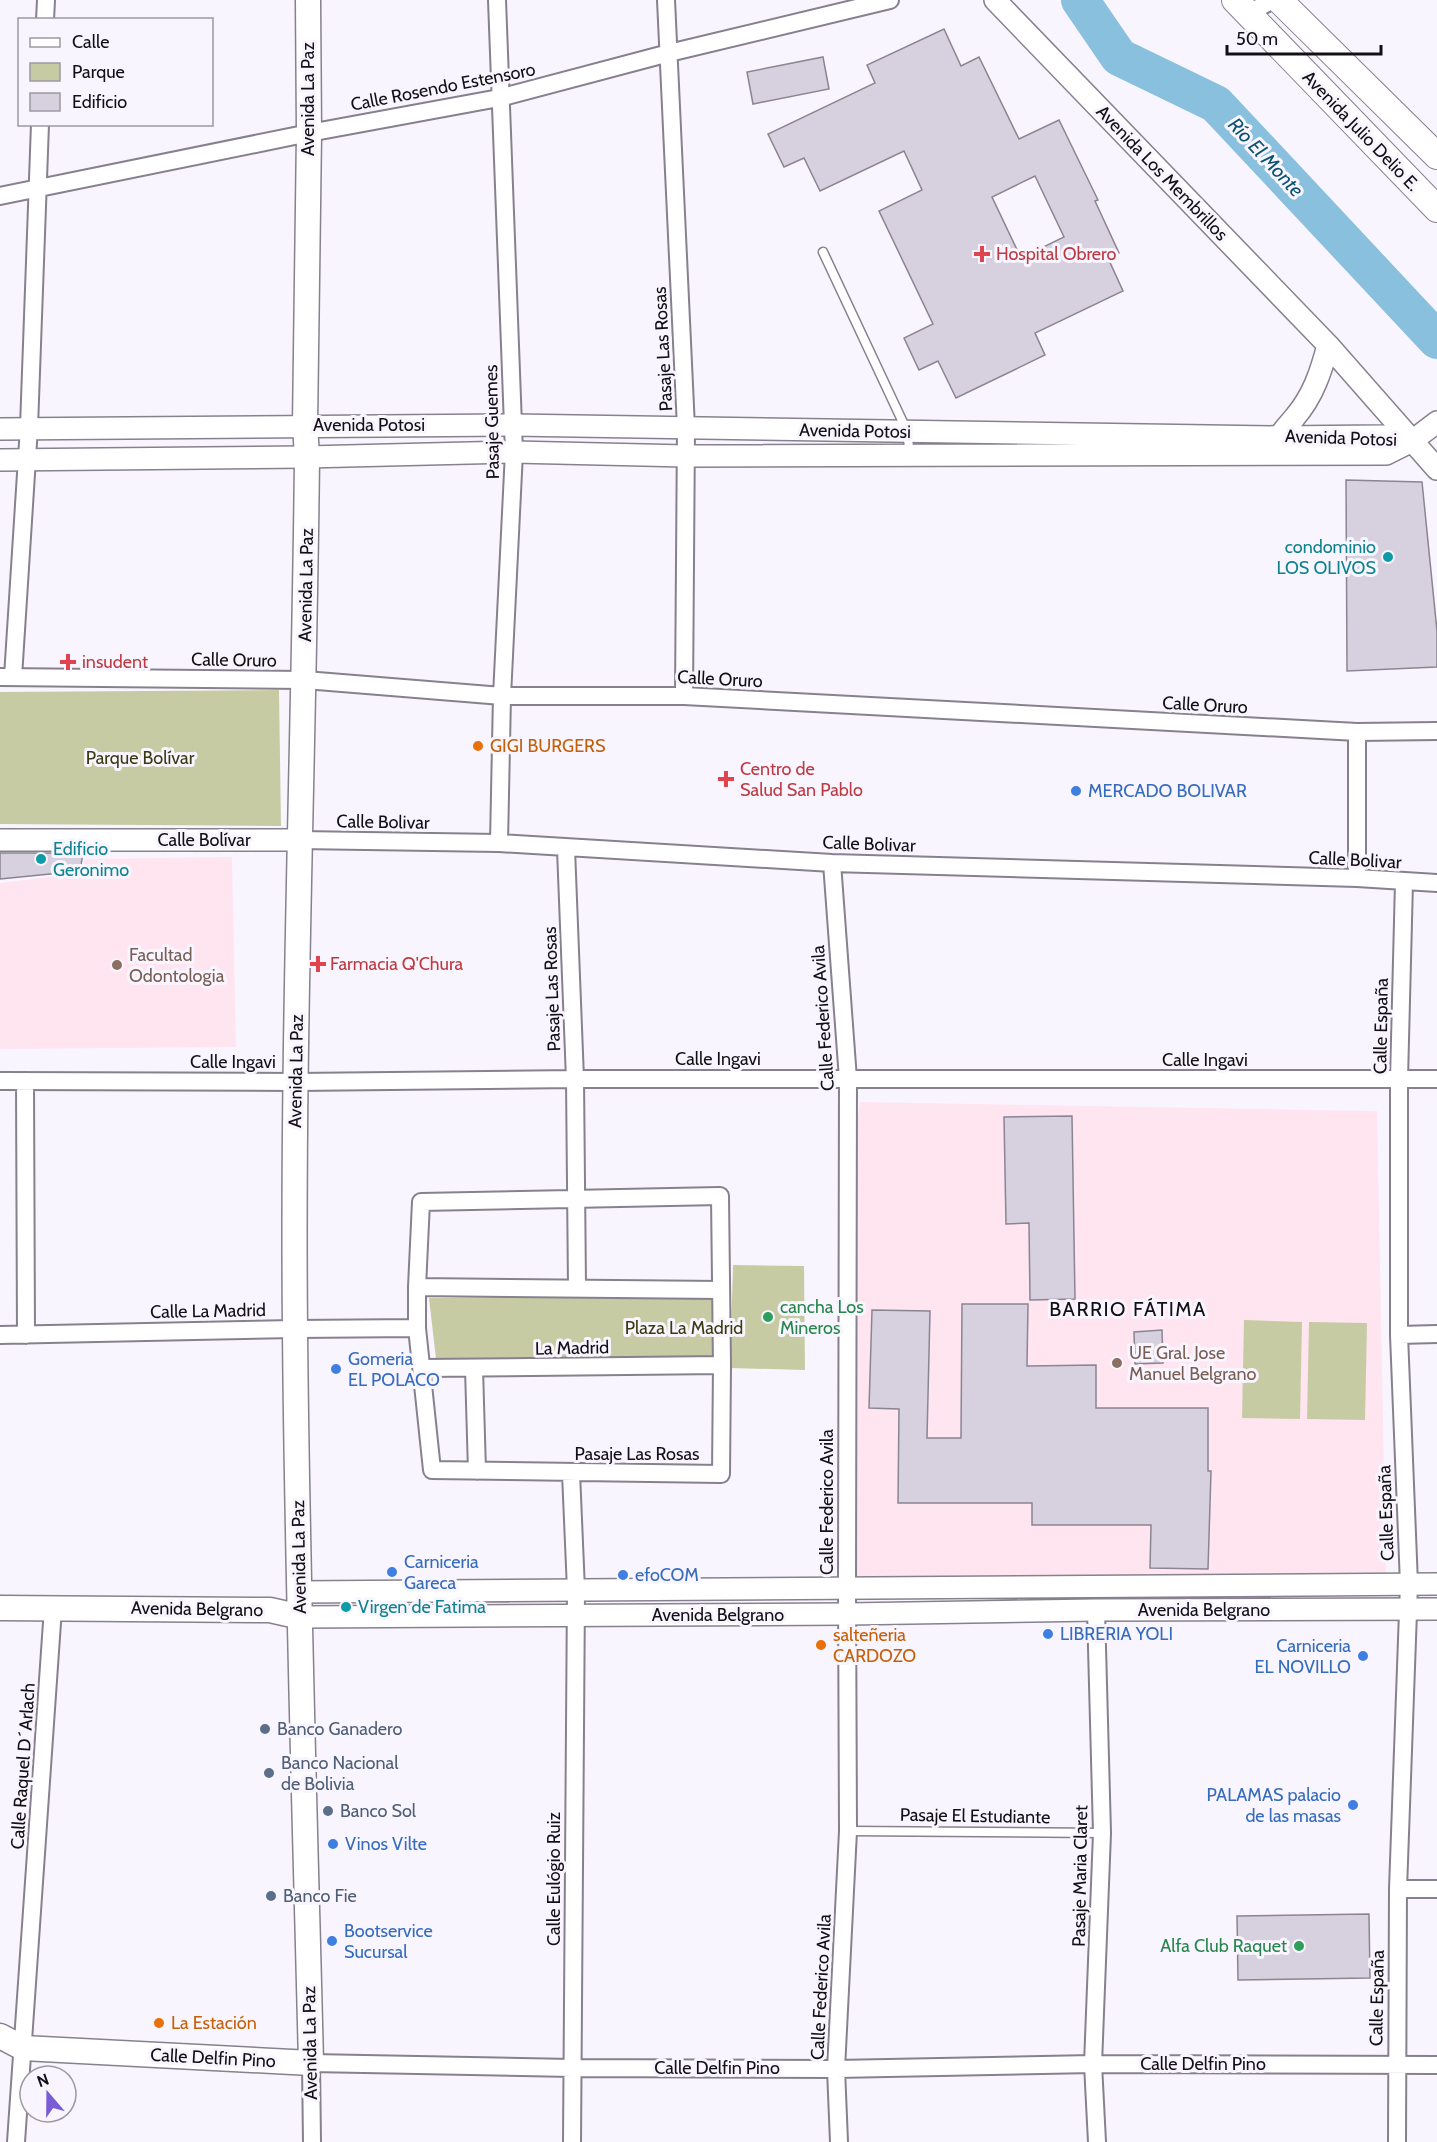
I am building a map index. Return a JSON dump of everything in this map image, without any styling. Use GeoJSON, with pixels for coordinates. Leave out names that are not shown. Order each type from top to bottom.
{"type":"FeatureCollection","features":[{"type":"Feature","properties":{"kind":"main road","name":"Avenida La Paz"},"geometry":{"type":"LineString","coordinates":[[308,0],[305,680],[299,840],[295,1329],[311,2064]]}},
{"type":"Feature","properties":{"kind":"main road","name":"Avenida Julio Delio E."},"geometry":{"type":"LineString","coordinates":[[1279,0],[1437,156]]}},
{"type":"Feature","properties":{"kind":"main road","name":"Avenida Julio Delio E."},"geometry":{"type":"LineString","coordinates":[[1241,7],[1437,209]]}},
{"type":"Feature","properties":{"kind":"main road","name":"Avenida Belgrano"},"geometry":{"type":"LineString","coordinates":[[0,1608],[270,1610],[301,1617]]}},
{"type":"Feature","properties":{"kind":"main road","name":"Calle Delfin Pino"},"geometry":{"type":"LineString","coordinates":[[0,2036],[23,2048],[311,2064]]}},
{"type":"Feature","properties":{"kind":"street"},"geometry":{"type":"LineString","coordinates":[[45,18],[46,0]]}},
{"type":"Feature","properties":{"kind":"street","name":"Pasaje Guemes"},"geometry":{"type":"LineString","coordinates":[[497,0],[514,452],[502,696],[498,843]]}},
{"type":"Feature","properties":{"kind":"street","name":"Pasaje Las Rosas"},"geometry":{"type":"LineString","coordinates":[[666,0],[686,428],[684,696]]}},
{"type":"Feature","properties":{"kind":"street","name":"Calle Rosendo Estensoro"},"geometry":{"type":"LineString","coordinates":[[0,196],[309,133],[499,98],[669,53],[890,0]]}},
{"type":"Feature","properties":{"kind":"street","name":"Avenida Los Membrillos"},"geometry":{"type":"LineString","coordinates":[[995,0],[1328,345],[1437,470]]}},
{"type":"Feature","properties":{"kind":"street"},"geometry":{"type":"LineString","coordinates":[[1241,7],[1273,0]]}},
{"type":"Feature","properties":{"kind":"street"},"geometry":{"type":"LineString","coordinates":[[7,677],[29,427],[40,126]]}},
{"type":"Feature","properties":{"kind":"street"},"geometry":{"type":"LineString","coordinates":[[1278,445],[1319,378],[1328,345]]}},
{"type":"Feature","properties":{"kind":"street"},"geometry":{"type":"LineString","coordinates":[[1412,441],[1435,424]]}},
{"type":"Feature","properties":{"kind":"street","name":"Avenida Potosi"},"geometry":{"type":"LineString","coordinates":[[0,429],[513,425],[907,431],[1278,445]]}},
{"type":"Feature","properties":{"kind":"street","name":"Avenida Potosi"},"geometry":{"type":"LineString","coordinates":[[0,460],[514,452],[686,456],[910,455],[1278,445],[1383,436],[1412,441]]}},
{"type":"Feature","properties":{"kind":"street","name":"Calle Oruro"},"geometry":{"type":"LineString","coordinates":[[7,677],[305,680],[502,696],[684,696],[1357,732],[1437,731]]}},
{"type":"Feature","properties":{"kind":"street"},"geometry":{"type":"LineString","coordinates":[[1357,732],[1357,878]]}},
{"type":"Feature","properties":{"kind":"street","name":"Calle Bolívar"},"geometry":{"type":"LineString","coordinates":[[0,840],[299,840]]}},
{"type":"Feature","properties":{"kind":"street","name":"Calle Bolivar"},"geometry":{"type":"LineString","coordinates":[[299,840],[498,843],[566,849],[832,863],[1357,878],[1437,884]]}},
{"type":"Feature","properties":{"kind":"street","name":"Pasaje Las Rosas"},"geometry":{"type":"LineString","coordinates":[[566,849],[577,1199]]}},
{"type":"Feature","properties":{"kind":"street","name":"Calle Federico Avila"},"geometry":{"type":"LineString","coordinates":[[832,863],[848,1079],[848,1831],[836,2069],[838,2142]]}},
{"type":"Feature","properties":{"kind":"street","name":"Calle España"},"geometry":{"type":"LineString","coordinates":[[1397,2142],[1398,1889],[1409,1584],[1399,1335],[1399,1079],[1404,882]]}},
{"type":"Feature","properties":{"kind":"street","name":"Calle Ingavi"},"geometry":{"type":"LineString","coordinates":[[0,1081],[1437,1079]]}},
{"type":"Feature","properties":{"kind":"street"},"geometry":{"type":"LineString","coordinates":[[25,1082],[26,1335]]}},
{"type":"Feature","properties":{"kind":"street","name":"Pasaje Las Rosas"},"geometry":{"type":"LineString","coordinates":[[720,1196],[721,1474],[432,1470],[417,1328],[417,1287],[421,1202],[720,1196]]}},
{"type":"Feature","properties":{"kind":"street"},"geometry":{"type":"LineString","coordinates":[[577,1199],[578,1287]]}},
{"type":"Feature","properties":{"kind":"street"},"geometry":{"type":"LineString","coordinates":[[417,1287],[721,1290]]}},
{"type":"Feature","properties":{"kind":"street","name":"Calle La Madrid"},"geometry":{"type":"LineString","coordinates":[[0,1335],[417,1328]]}},
{"type":"Feature","properties":{"kind":"street"},"geometry":{"type":"LineString","coordinates":[[1399,1335],[1437,1334]]}},
{"type":"Feature","properties":{"kind":"street","name":"La Madrid"},"geometry":{"type":"LineString","coordinates":[[423,1368],[722,1365]]}},
{"type":"Feature","properties":{"kind":"street"},"geometry":{"type":"LineString","coordinates":[[474,1369],[477,1471]]}},
{"type":"Feature","properties":{"kind":"street"},"geometry":{"type":"LineString","coordinates":[[571,1473],[576,1590]]}},
{"type":"Feature","properties":{"kind":"street","name":"Avenida Belgrano"},"geometry":{"type":"LineString","coordinates":[[300,1592],[1437,1584]]}},
{"type":"Feature","properties":{"kind":"street","name":"Calle Eulógio Ruiz"},"geometry":{"type":"LineString","coordinates":[[572,2142],[576,1590]]}},
{"type":"Feature","properties":{"kind":"street","name":"Calle Raquel D´Arlach"},"geometry":{"type":"LineString","coordinates":[[16,2142],[53,1608]]}},
{"type":"Feature","properties":{"kind":"street","name":"Avenida Belgrano"},"geometry":{"type":"LineString","coordinates":[[301,1617],[1437,1609]]}},
{"type":"Feature","properties":{"kind":"street","name":"Pasaje Maria Claret"},"geometry":{"type":"LineString","coordinates":[[1096,1610],[1102,1833],[1093,2064],[1097,2142]]}},
{"type":"Feature","properties":{"kind":"street"},"geometry":{"type":"LineString","coordinates":[[1398,1889],[1437,1889]]}},
{"type":"Feature","properties":{"kind":"street","name":"Calle Delfin Pino"},"geometry":{"type":"LineString","coordinates":[[311,2064],[836,2069],[1093,2064],[1437,2065]]}},
{"type":"Feature","properties":{"kind":"street","name":"Avenida La Paz"},"geometry":{"type":"LineString","coordinates":[[311,2064],[312,2142]]}},
{"type":"Feature","properties":{"kind":"lane"},"geometry":{"type":"LineString","coordinates":[[823,252],[907,431],[910,455]]}},
{"type":"Feature","properties":{"kind":"lane","name":"Pasaje El Estudiante"},"geometry":{"type":"LineString","coordinates":[[848,1831],[1102,1833]]}},
{"type":"Feature","properties":{"kind":"shaded area","name":"Facultad Odontologia"},"geometry":{"type":"Polygon","coordinates":[[[232,857],[236,1047],[0,1049],[0,883],[82,873],[84,859],[232,857]]]}},
{"type":"Feature","properties":{"kind":"shaded area","name":"UE Gral. Jose Manuel Belgrano"},"geometry":{"type":"Polygon","coordinates":[[[860,1102],[1377,1111],[1386,1576],[850,1576],[854,1150],[860,1102]]]}},
{"type":"Feature","properties":{"kind":"green space","name":"Parque Bolívar"},"geometry":{"type":"Polygon","coordinates":[[[279,690],[281,826],[0,824],[0,692],[279,690]]]}},
{"type":"Feature","properties":{"kind":"green space","name":"cancha Los Mineros"},"geometry":{"type":"Polygon","coordinates":[[[733,1265],[804,1266],[805,1370],[730,1368],[733,1265]]]}},
{"type":"Feature","properties":{"kind":"green space","name":"Plaza La Madrid"},"geometry":{"type":"Polygon","coordinates":[[[717,1294],[718,1362],[436,1359],[429,1298],[717,1294]]]}},
{"type":"Feature","properties":{"kind":"green space"},"geometry":{"type":"Polygon","coordinates":[[[1244,1320],[1302,1322],[1300,1419],[1242,1418],[1244,1320]]]}},
{"type":"Feature","properties":{"kind":"green space"},"geometry":{"type":"Polygon","coordinates":[[[1309,1322],[1367,1323],[1365,1420],[1307,1419],[1309,1322]]]}},
{"type":"Feature","properties":{"kind":"building"},"geometry":{"type":"Polygon","coordinates":[[[944,29],[961,66],[979,57],[1019,139],[1059,120],[1098,200],[1095,201],[1119,253],[1108,258],[1123,291],[1035,333],[1045,355],[956,398],[938,361],[919,370],[904,338],[933,324],[879,211],[922,190],[904,151],[820,191],[804,158],[784,167],[768,134],[875,83],[867,65],[944,29]],[[1035,176],[992,197],[1021,258],[1064,237],[1035,176]]]}},
{"type":"Feature","properties":{"kind":"building"},"geometry":{"type":"Polygon","coordinates":[[[823,57],[829,89],[753,104],[747,72],[823,57]]]}},
{"type":"Feature","properties":{"kind":"building","name":"condominio LOS OLIVOS"},"geometry":{"type":"Polygon","coordinates":[[[1346,480],[1422,482],[1437,631],[1437,667],[1347,671],[1346,480]]]}},
{"type":"Feature","properties":{"kind":"building","name":"Edificio Geronimo"},"geometry":{"type":"Polygon","coordinates":[[[0,853],[83,853],[80,871],[0,879],[0,853]]]}},
{"type":"Feature","properties":{"kind":"building"},"geometry":{"type":"Polygon","coordinates":[[[1072,1116],[1075,1299],[1030,1300],[1029,1223],[1006,1224],[1004,1117],[1072,1116]]]}},
{"type":"Feature","properties":{"kind":"building"},"geometry":{"type":"Polygon","coordinates":[[[962,1304],[1028,1304],[1027,1366],[1096,1365],[1096,1408],[1208,1408],[1208,1471],[1211,1471],[1208,1569],[1150,1568],[1151,1525],[1032,1525],[1032,1503],[898,1503],[899,1409],[869,1408],[872,1310],[930,1311],[927,1438],[961,1438],[962,1304]]]}},
{"type":"Feature","properties":{"kind":"building"},"geometry":{"type":"Polygon","coordinates":[[[1162,1330],[1163,1363],[1135,1364],[1134,1332],[1162,1330]]]}},
{"type":"Feature","properties":{"kind":"building"},"geometry":{"type":"Polygon","coordinates":[[[1369,1914],[1370,1978],[1238,1980],[1237,1916],[1369,1914]]]}},
{"type":"Feature","properties":{"kind":"waterway","name":"Río El Monte"},"geometry":{"type":"LineString","coordinates":[[1080,0],[1119,57],[1216,104],[1437,340]]}},
{"type":"Feature","properties":{"kind":"place","name":"Hospital Obrero"},"geometry":{"type":"Point","coordinates":[982,254]}},
{"type":"Feature","properties":{"kind":"place","name":"condominio LOS OLIVOS"},"geometry":{"type":"Point","coordinates":[1388,557]}},
{"type":"Feature","properties":{"kind":"place","name":"insudent"},"geometry":{"type":"Point","coordinates":[68,662]}},
{"type":"Feature","properties":{"kind":"place","name":"GIGI BURGERS"},"geometry":{"type":"Point","coordinates":[478,746]}},
{"type":"Feature","properties":{"kind":"place","name":"Centro de Salud San Pablo"},"geometry":{"type":"Point","coordinates":[726,779]}},
{"type":"Feature","properties":{"kind":"place","name":"MERCADO BOLIVAR"},"geometry":{"type":"Point","coordinates":[1076,791]}},
{"type":"Feature","properties":{"kind":"place","name":"Edificio Geronimo"},"geometry":{"type":"Point","coordinates":[41,859]}},
{"type":"Feature","properties":{"kind":"place","name":"Farmacia Q'Chura"},"geometry":{"type":"Point","coordinates":[318,964]}},
{"type":"Feature","properties":{"kind":"place","name":"Facultad Odontologia"},"geometry":{"type":"Point","coordinates":[117,965]}},
{"type":"Feature","properties":{"kind":"place","name":"cancha Los Mineros"},"geometry":{"type":"Point","coordinates":[768,1317]}},
{"type":"Feature","properties":{"kind":"place","name":"UE Gral. Jose Manuel Belgrano"},"geometry":{"type":"Point","coordinates":[1117,1363]}},
{"type":"Feature","properties":{"kind":"place","name":"Gomeria EL POLACO"},"geometry":{"type":"Point","coordinates":[336,1369]}},
{"type":"Feature","properties":{"kind":"place","name":"Carniceria Gareca"},"geometry":{"type":"Point","coordinates":[392,1572]}},
{"type":"Feature","properties":{"kind":"place","name":"efoCOM"},"geometry":{"type":"Point","coordinates":[623,1575]}},
{"type":"Feature","properties":{"kind":"place","name":"Virgen de Fatima"},"geometry":{"type":"Point","coordinates":[346,1607]}},
{"type":"Feature","properties":{"kind":"place","name":"LIBRERIA YOLI"},"geometry":{"type":"Point","coordinates":[1048,1634]}},
{"type":"Feature","properties":{"kind":"place","name":"salteñeria CARDOZO"},"geometry":{"type":"Point","coordinates":[821,1645]}},
{"type":"Feature","properties":{"kind":"place","name":"Carniceria EL NOVILLO"},"geometry":{"type":"Point","coordinates":[1363,1656]}},
{"type":"Feature","properties":{"kind":"place","name":"Banco Ganadero"},"geometry":{"type":"Point","coordinates":[265,1729]}},
{"type":"Feature","properties":{"kind":"place","name":"Banco Nacional de Bolivia"},"geometry":{"type":"Point","coordinates":[269,1773]}},
{"type":"Feature","properties":{"kind":"place","name":"PALAMAS palacio de las masas"},"geometry":{"type":"Point","coordinates":[1353,1805]}},
{"type":"Feature","properties":{"kind":"place","name":"Banco Sol"},"geometry":{"type":"Point","coordinates":[328,1811]}},
{"type":"Feature","properties":{"kind":"place","name":"Vinos Vilte"},"geometry":{"type":"Point","coordinates":[333,1844]}},
{"type":"Feature","properties":{"kind":"place","name":"Banco Fie"},"geometry":{"type":"Point","coordinates":[271,1896]}},
{"type":"Feature","properties":{"kind":"place","name":"Bootservice Sucursal"},"geometry":{"type":"Point","coordinates":[332,1941]}},
{"type":"Feature","properties":{"kind":"place","name":"Alfa Club Raquet"},"geometry":{"type":"Point","coordinates":[1299,1946]}},
{"type":"Feature","properties":{"kind":"place","name":"La Estación"},"geometry":{"type":"Point","coordinates":[159,2023]}},
{"type":"Feature","properties":{"kind":"district","name":"BARRIO FÁTIMA"},"geometry":{"type":"Point","coordinates":[1128,1309]}}]}
